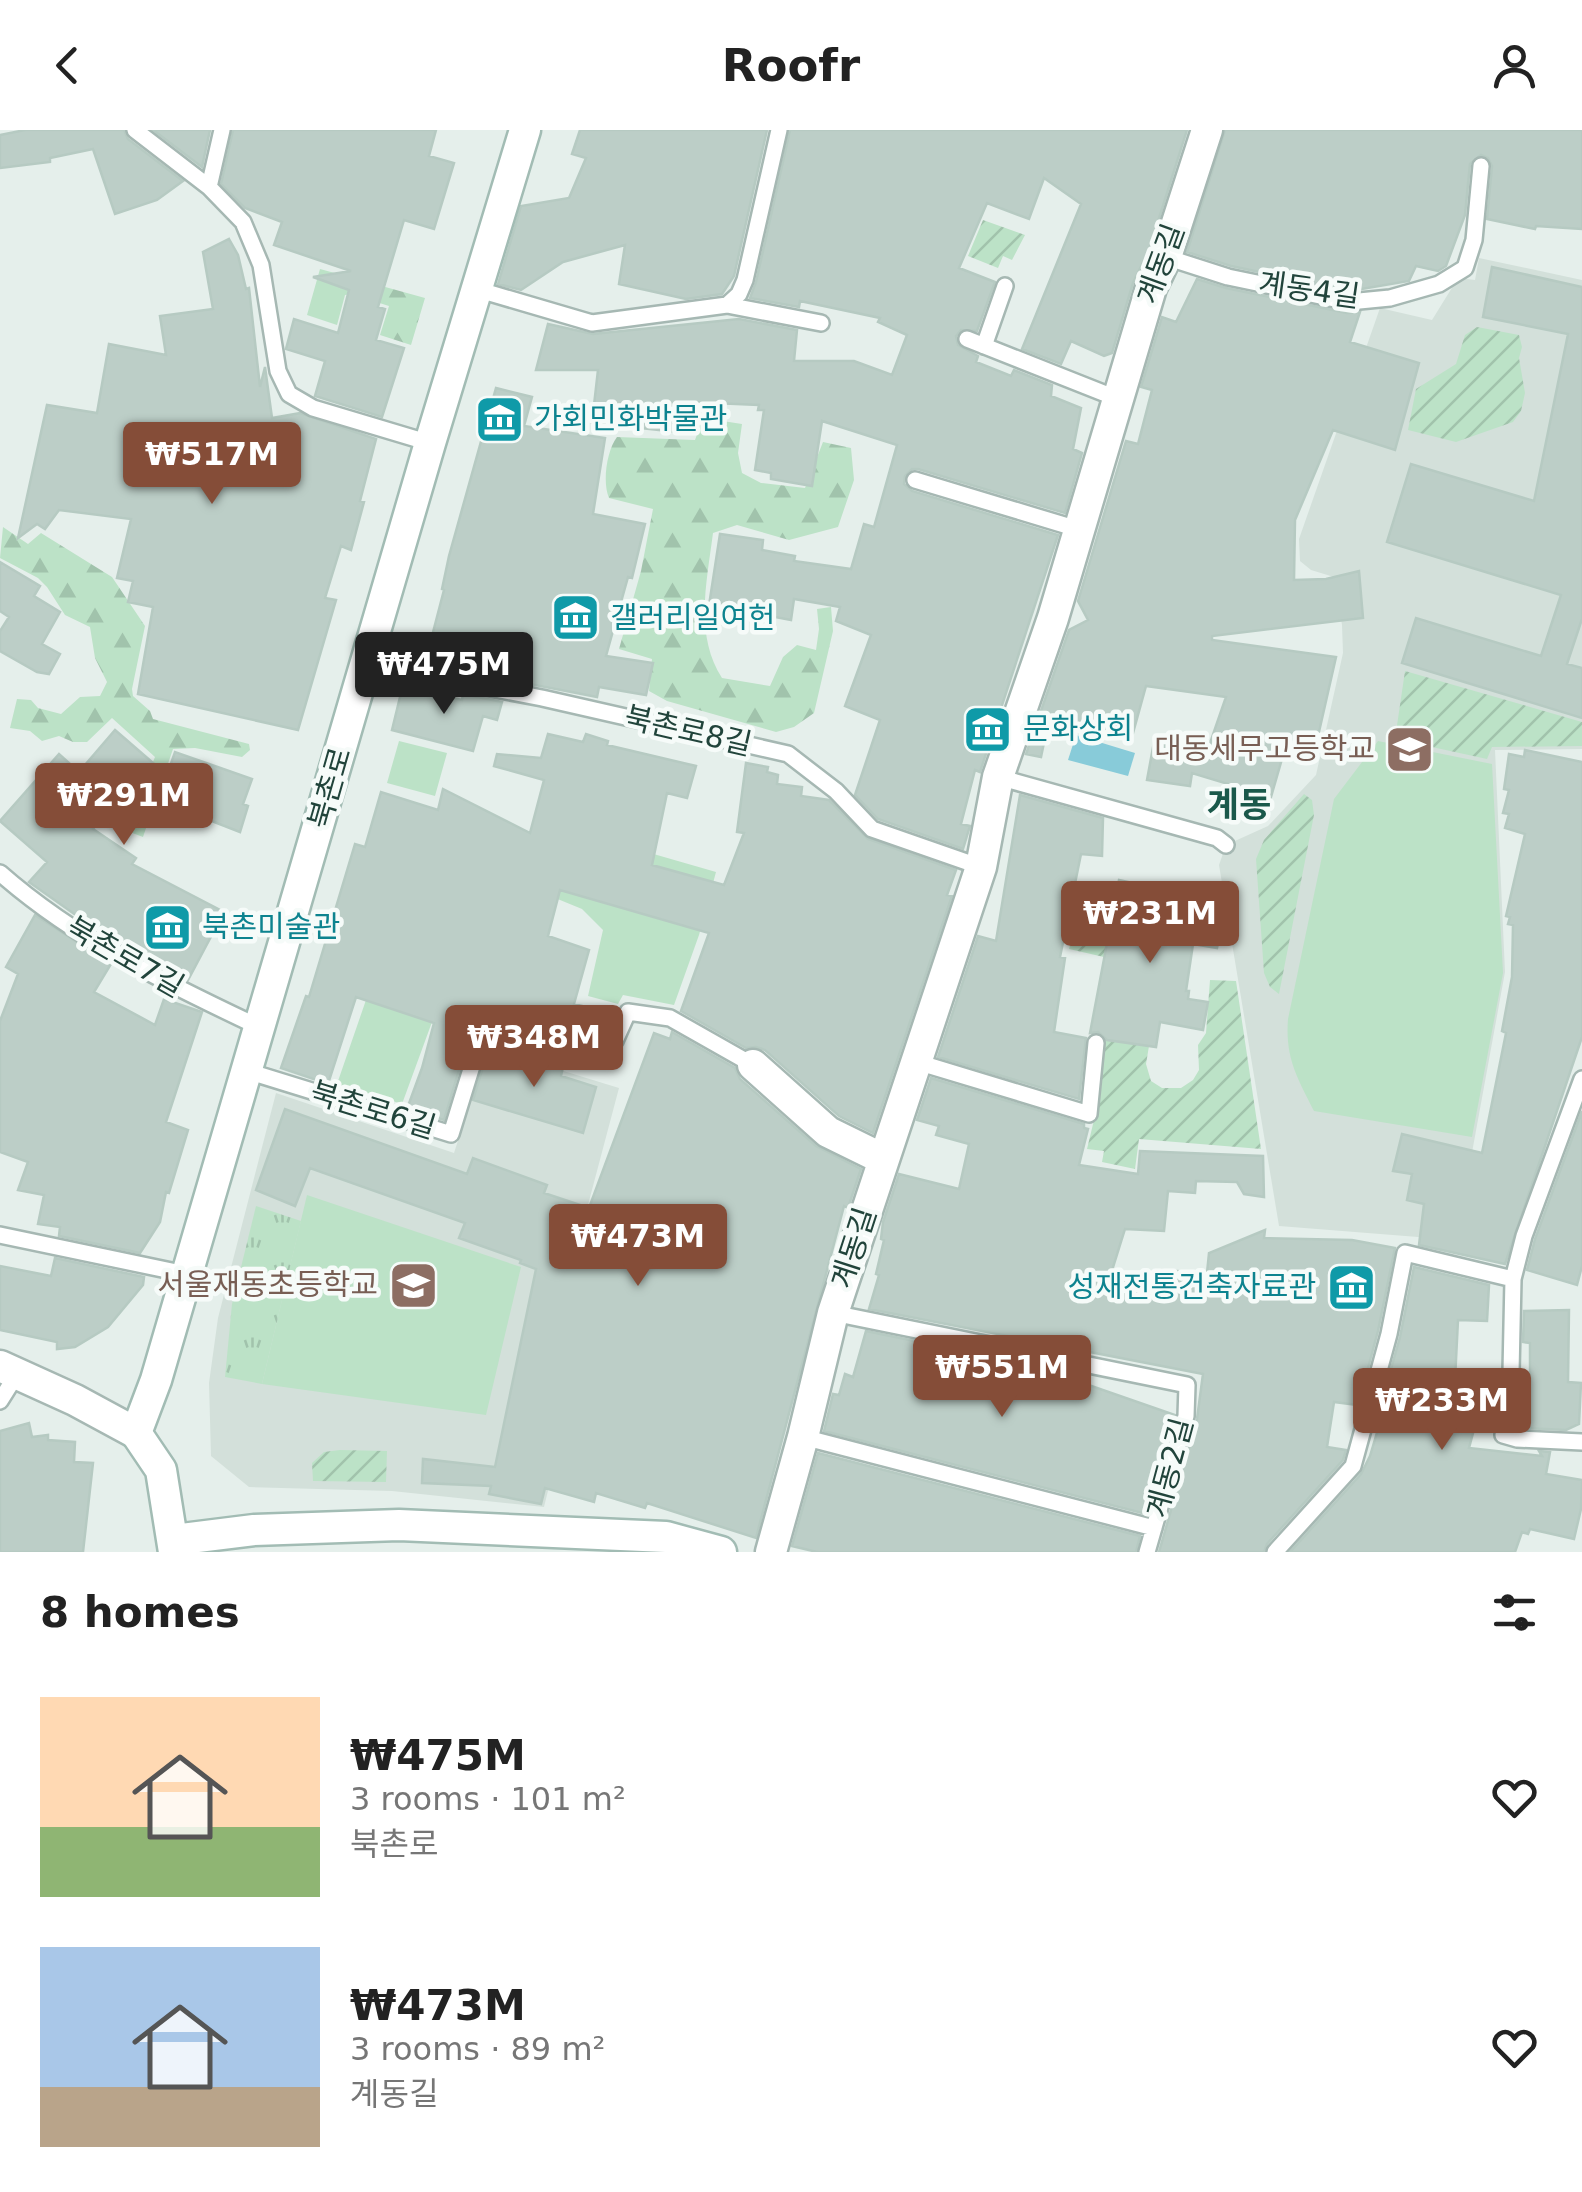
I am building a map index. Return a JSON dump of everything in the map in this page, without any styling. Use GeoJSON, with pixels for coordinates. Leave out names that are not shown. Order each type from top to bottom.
{"type":"FeatureCollection","features":[{"type":"Feature","properties":{"kind":"street","name":"북촌로"},"geometry":{"type":"LineString","coordinates":[[136,1433],[156,1380],[525,130]]}},
{"type":"Feature","properties":{"kind":"street","name":"계동길"},"geometry":{"type":"LineString","coordinates":[[771,1552],[833,1313],[980,866],[998,777],[1081,530],[1116,398],[1207,130]]}},
{"type":"Feature","properties":{"kind":"street"},"geometry":{"type":"LineString","coordinates":[[753,1065],[828,1132],[882,1158]]}},
{"type":"Feature","properties":{"kind":"street"},"geometry":{"type":"LineString","coordinates":[[8,1370],[136,1433],[161,1470],[174,1546],[254,1530],[400,1525],[666,1537],[721,1552]]}},
{"type":"Feature","properties":{"kind":"lane"},"geometry":{"type":"LineString","coordinates":[[135,130],[209,187],[243,222],[261,265],[278,371],[290,394],[313,408],[430,442]]}},
{"type":"Feature","properties":{"kind":"lane"},"geometry":{"type":"LineString","coordinates":[[209,187],[222,130]]}},
{"type":"Feature","properties":{"kind":"lane"},"geometry":{"type":"LineString","coordinates":[[727,304],[739,294],[745,280],[779,130]]}},
{"type":"Feature","properties":{"kind":"lane","name":"계동4길"},"geometry":{"type":"LineString","coordinates":[[1166,257],[1228,277],[1349,302],[1406,294],[1439,284],[1465,268],[1474,240],[1481,166]]}},
{"type":"Feature","properties":{"kind":"lane"},"geometry":{"type":"LineString","coordinates":[[984,346],[1005,286]]}},
{"type":"Feature","properties":{"kind":"lane"},"geometry":{"type":"LineString","coordinates":[[476,289],[592,323],[727,304],[821,323]]}},
{"type":"Feature","properties":{"kind":"lane"},"geometry":{"type":"LineString","coordinates":[[967,338],[1116,398]]}},
{"type":"Feature","properties":{"kind":"lane"},"geometry":{"type":"LineString","coordinates":[[914,480],[1081,530]]}},
{"type":"Feature","properties":{"kind":"lane","name":"북촌로8길"},"geometry":{"type":"LineString","coordinates":[[365,664],[542,698],[788,754],[836,791],[872,828],[980,866]]}},
{"type":"Feature","properties":{"kind":"lane"},"geometry":{"type":"LineString","coordinates":[[998,777],[1218,838],[1226,844]]}},
{"type":"Feature","properties":{"kind":"lane","name":"북촌로7길"},"geometry":{"type":"LineString","coordinates":[[0,872],[35,903],[152,976],[259,1027]]}},
{"type":"Feature","properties":{"kind":"lane","name":"북촌로6길"},"geometry":{"type":"LineString","coordinates":[[247,1071],[451,1134],[480,1040],[501,1039],[580,1060],[615,1041],[628,1012],[670,1018],[753,1065]]}},
{"type":"Feature","properties":{"kind":"lane"},"geometry":{"type":"LineString","coordinates":[[916,1062],[1089,1114],[1096,1043]]}},
{"type":"Feature","properties":{"kind":"lane"},"geometry":{"type":"LineString","coordinates":[[1582,1079],[1524,1236],[1513,1279],[1511,1372],[1503,1435],[1582,1442]]}},
{"type":"Feature","properties":{"kind":"lane"},"geometry":{"type":"LineString","coordinates":[[0,1234],[186,1274]]}},
{"type":"Feature","properties":{"kind":"lane"},"geometry":{"type":"LineString","coordinates":[[1274,1552],[1352,1466],[1390,1334],[1405,1253],[1513,1279]]}},
{"type":"Feature","properties":{"kind":"lane","name":"계동2길"},"geometry":{"type":"LineString","coordinates":[[833,1313],[1187,1385],[1186,1416],[1147,1552]]}},
{"type":"Feature","properties":{"kind":"lane"},"geometry":{"type":"LineString","coordinates":[[0,1401],[8,1370]]}},
{"type":"Feature","properties":{"kind":"lane"},"geometry":{"type":"LineString","coordinates":[[803,1437],[1154,1528]]}},
{"type":"Feature","properties":{"kind":"shaded area","name":"대동세무고등학교"},"geometry":{"type":"Polygon","coordinates":[[[1479,258],[1582,280],[1582,749],[1495,750],[1505,972],[1456,1240],[1279,1226],[1219,865],[1226,845],[1268,826],[1316,775],[1343,653],[1342,625],[1334,577],[1311,570],[1300,561],[1299,539],[1380,308],[1432,320],[1458,278],[1475,280],[1479,258]]]}},
{"type":"Feature","properties":{"kind":"shaded area","name":"서울재동초등학교"},"geometry":{"type":"Polygon","coordinates":[[[488,1048],[619,1088],[580,1235],[607,1252],[544,1507],[392,1491],[249,1487],[211,1456],[209,1383],[218,1318],[276,1093],[454,1153],[488,1048]]]}},
{"type":"Feature","properties":{"kind":"green space"},"geometry":{"type":"Polygon","coordinates":[[[983,220],[1025,235],[1012,260],[1003,256],[998,268],[968,256],[983,220]]]}},
{"type":"Feature","properties":{"kind":"green space"},"geometry":{"type":"Polygon","coordinates":[[[320,269],[360,280],[351,294],[345,295],[337,325],[307,315],[320,269]]]}},
{"type":"Feature","properties":{"kind":"green space"},"geometry":{"type":"Polygon","coordinates":[[[360,280],[425,298],[411,345],[380,335],[389,306],[351,294],[360,280]]]}},
{"type":"Feature","properties":{"kind":"green space"},"geometry":{"type":"Polygon","coordinates":[[[1477,327],[1519,335],[1525,393],[1521,411],[1513,422],[1456,442],[1408,430],[1416,389],[1456,364],[1465,335],[1477,327]]]}},
{"type":"Feature","properties":{"kind":"green space"},"geometry":{"type":"Polygon","coordinates":[[[703,418],[742,424],[738,453],[742,473],[761,483],[805,488],[823,442],[851,448],[854,480],[838,527],[789,540],[737,525],[713,533],[705,626],[713,661],[722,678],[770,686],[783,657],[797,645],[816,650],[817,609],[831,607],[833,631],[814,713],[794,727],[776,732],[667,701],[649,691],[652,659],[619,649],[653,509],[609,498],[606,475],[611,450],[617,437],[695,440],[703,418]]]}},
{"type":"Feature","properties":{"kind":"green space"},"geometry":{"type":"Polygon","coordinates":[[[3,527],[28,544],[41,533],[112,577],[145,626],[132,689],[133,696],[153,719],[249,744],[250,750],[242,757],[195,748],[173,749],[143,837],[107,819],[150,769],[155,757],[112,718],[87,742],[59,736],[42,741],[30,731],[10,728],[17,699],[31,700],[38,708],[61,714],[80,697],[100,696],[107,682],[95,658],[90,627],[65,615],[38,578],[0,558],[3,527]]]}},
{"type":"Feature","properties":{"kind":"green space"},"geometry":{"type":"Polygon","coordinates":[[[1405,671],[1582,722],[1582,746],[1492,747],[1487,759],[1395,739],[1405,671]]]}},
{"type":"Feature","properties":{"kind":"green space"},"geometry":{"type":"Polygon","coordinates":[[[399,741],[447,753],[435,796],[387,783],[399,741]]]}},
{"type":"Feature","properties":{"kind":"green space"},"geometry":{"type":"Polygon","coordinates":[[[1378,741],[1492,764],[1503,973],[1472,1137],[1314,1111],[1290,1056],[1288,1019],[1334,799],[1378,741]]]}},
{"type":"Feature","properties":{"kind":"green space"},"geometry":{"type":"Polygon","coordinates":[[[1304,794],[1312,800],[1314,815],[1279,994],[1270,987],[1264,973],[1256,859],[1264,840],[1304,794]]]}},
{"type":"Feature","properties":{"kind":"green space"},"geometry":{"type":"Polygon","coordinates":[[[546,823],[716,872],[674,1005],[623,995],[618,1004],[588,996],[603,930],[582,909],[521,884],[546,823]]]}},
{"type":"Feature","properties":{"kind":"green space"},"geometry":{"type":"Polygon","coordinates":[[[1087,887],[1101,891],[1101,916],[1107,929],[1169,941],[1117,960],[1069,949],[1087,887]]]}},
{"type":"Feature","properties":{"kind":"green space"},"geometry":{"type":"Polygon","coordinates":[[[1210,980],[1236,981],[1261,1149],[1139,1139],[1135,1169],[1102,1162],[1104,1151],[1087,1149],[1094,1120],[1102,1039],[1149,1046],[1146,1064],[1151,1081],[1162,1088],[1181,1088],[1199,1070],[1198,1045],[1206,1033],[1210,980]]]}},
{"type":"Feature","properties":{"kind":"green space"},"geometry":{"type":"Polygon","coordinates":[[[366,1000],[432,1022],[402,1104],[337,1084],[366,1000]]]}},
{"type":"Feature","properties":{"kind":"green space"},"geometry":{"type":"Polygon","coordinates":[[[307,1195],[521,1267],[486,1415],[262,1384],[307,1195]]]}},
{"type":"Feature","properties":{"kind":"green space"},"geometry":{"type":"Polygon","coordinates":[[[256,1206],[301,1221],[262,1384],[225,1377],[232,1304],[256,1206]]]}},
{"type":"Feature","properties":{"kind":"green space"},"geometry":{"type":"Polygon","coordinates":[[[387,1451],[386,1482],[313,1481],[312,1463],[324,1452],[387,1451]]]}},
{"type":"Feature","properties":{"kind":"water"},"geometry":{"type":"Polygon","coordinates":[[[1076,735],[1135,753],[1128,776],[1068,760],[1076,735]]]}},
{"type":"Feature","properties":{"kind":"building"},"geometry":{"type":"Polygon","coordinates":[[[25,130],[124,130],[128,139],[183,181],[157,200],[115,214],[93,149],[50,158],[50,162],[0,168],[0,135],[25,130]]]}},
{"type":"Feature","properties":{"kind":"building"},"geometry":{"type":"Polygon","coordinates":[[[153,130],[210,130],[202,167],[153,130]]]}},
{"type":"Feature","properties":{"kind":"building"},"geometry":{"type":"Polygon","coordinates":[[[233,130],[436,130],[429,156],[454,163],[434,229],[404,220],[378,307],[385,309],[376,340],[404,348],[382,417],[315,396],[325,361],[286,349],[294,319],[338,333],[349,290],[313,277],[351,271],[274,245],[282,222],[245,208],[221,184],[233,130]]]}},
{"type":"Feature","properties":{"kind":"building"},"geometry":{"type":"Polygon","coordinates":[[[580,130],[767,130],[734,276],[722,294],[686,299],[619,284],[625,245],[563,262],[521,290],[498,284],[521,206],[569,198],[586,158],[572,154],[580,130]]]}},
{"type":"Feature","properties":{"kind":"building"},"geometry":{"type":"Polygon","coordinates":[[[790,130],[1187,130],[1112,353],[1104,356],[1071,341],[1061,364],[1022,349],[1081,204],[1044,178],[1029,219],[987,203],[959,268],[995,282],[977,331],[961,330],[956,336],[958,345],[978,356],[976,362],[1011,376],[1014,370],[1052,385],[1051,396],[1081,408],[1073,449],[1082,453],[1065,513],[918,469],[905,476],[904,484],[912,491],[1058,535],[980,772],[975,770],[961,824],[970,826],[963,849],[878,819],[855,795],[880,720],[845,706],[871,635],[836,621],[840,607],[794,599],[791,620],[744,611],[743,618],[708,612],[720,534],[763,540],[762,550],[795,556],[794,561],[851,569],[864,524],[874,527],[897,445],[822,421],[812,486],[771,479],[771,473],[755,470],[764,410],[758,410],[759,405],[690,402],[686,433],[592,423],[598,370],[536,370],[548,324],[593,334],[739,319],[797,330],[794,361],[854,361],[892,375],[907,335],[878,322],[880,318],[800,301],[799,307],[750,298],[790,130]]]}},
{"type":"Feature","properties":{"kind":"building"},"geometry":{"type":"Polygon","coordinates":[[[1225,130],[1582,130],[1582,229],[1535,229],[1487,219],[1492,166],[1481,155],[1470,164],[1465,215],[1446,266],[1438,271],[1416,266],[1409,281],[1350,291],[1231,266],[1187,252],[1225,130]]]}},
{"type":"Feature","properties":{"kind":"building"},"geometry":{"type":"Polygon","coordinates":[[[229,239],[238,255],[246,289],[249,288],[260,387],[265,367],[272,418],[300,413],[376,439],[351,550],[341,546],[325,598],[336,600],[298,730],[138,694],[153,607],[128,602],[133,581],[117,578],[131,519],[59,510],[45,529],[37,524],[18,538],[47,405],[97,413],[109,344],[166,355],[160,316],[213,309],[203,252],[229,239]]]}},
{"type":"Feature","properties":{"kind":"building"},"geometry":{"type":"Polygon","coordinates":[[[1492,267],[1582,287],[1582,619],[1567,664],[1582,668],[1582,718],[1402,663],[1416,618],[1541,656],[1561,595],[1387,542],[1411,464],[1534,501],[1568,334],[1483,317],[1492,267]]]}},
{"type":"Feature","properties":{"kind":"building"},"geometry":{"type":"Polygon","coordinates":[[[1197,279],[1347,313],[1360,312],[1350,342],[1419,363],[1395,450],[1333,430],[1295,520],[1294,580],[1326,579],[1359,571],[1363,618],[1212,636],[1212,640],[1336,657],[1316,745],[1288,738],[1271,797],[1192,773],[1190,786],[1147,780],[1154,742],[1208,749],[1226,697],[1146,686],[1133,733],[1114,728],[1113,733],[1050,714],[1041,757],[1026,754],[1069,630],[1088,620],[1078,601],[1126,441],[1138,444],[1152,390],[1141,387],[1162,317],[1176,322],[1197,279]]]}},
{"type":"Feature","properties":{"kind":"building"},"geometry":{"type":"Polygon","coordinates":[[[496,388],[532,397],[524,426],[605,438],[593,514],[645,524],[606,656],[653,663],[646,695],[599,687],[597,697],[468,672],[472,650],[431,640],[449,556],[496,388]]]}},
{"type":"Feature","properties":{"kind":"building"},"geometry":{"type":"Polygon","coordinates":[[[0,562],[40,586],[34,596],[60,612],[42,644],[60,654],[49,674],[37,672],[0,651],[0,631],[9,617],[0,611],[0,562]]]}},
{"type":"Feature","properties":{"kind":"building"},"geometry":{"type":"Polygon","coordinates":[[[413,689],[462,700],[463,694],[502,702],[497,720],[483,716],[473,751],[392,730],[400,697],[413,689]]]}},
{"type":"Feature","properties":{"kind":"building"},"geometry":{"type":"Polygon","coordinates":[[[115,730],[167,775],[175,752],[252,779],[243,804],[248,806],[240,832],[199,816],[195,826],[169,815],[177,792],[137,777],[93,829],[136,858],[132,864],[224,912],[188,980],[97,930],[29,882],[47,862],[0,821],[59,754],[79,772],[115,730]]]}},
{"type":"Feature","properties":{"kind":"building"},"geometry":{"type":"Polygon","coordinates":[[[548,734],[583,742],[586,734],[608,741],[607,745],[696,766],[687,798],[667,793],[652,865],[724,885],[744,833],[737,832],[746,763],[768,767],[767,772],[778,775],[777,784],[802,787],[801,796],[829,800],[868,839],[956,870],[947,895],[952,896],[873,1133],[839,1116],[765,1050],[746,1048],[681,1011],[709,933],[560,890],[548,936],[589,950],[574,1004],[615,1014],[606,1033],[573,1028],[569,1045],[503,1028],[474,1031],[444,1120],[407,1109],[434,1023],[356,997],[328,1084],[281,1068],[306,996],[309,997],[355,844],[365,847],[381,792],[438,810],[443,789],[530,833],[544,780],[494,766],[497,754],[541,758],[548,734]]]}},
{"type":"Feature","properties":{"kind":"building"},"geometry":{"type":"Polygon","coordinates":[[[1525,750],[1582,762],[1582,1037],[1505,1264],[1419,1245],[1424,1204],[1407,1200],[1412,1174],[1393,1171],[1402,1134],[1482,1153],[1506,1033],[1502,1031],[1512,977],[1513,925],[1508,924],[1510,917],[1506,916],[1525,834],[1505,828],[1509,814],[1503,813],[1509,790],[1504,789],[1509,754],[1524,757],[1525,750]]]}},
{"type":"Feature","properties":{"kind":"building"},"geometry":{"type":"Polygon","coordinates":[[[1020,795],[1103,818],[1102,856],[1081,854],[1060,957],[1065,958],[1054,1032],[1086,1038],[1079,1099],[938,1057],[978,936],[996,941],[1020,795]]]}},
{"type":"Feature","properties":{"kind":"building"},"geometry":{"type":"Polygon","coordinates":[[[1119,880],[1141,885],[1140,890],[1199,900],[1196,917],[1222,923],[1217,948],[1193,944],[1186,991],[1188,999],[1208,1002],[1203,1030],[1160,1022],[1156,1047],[1107,1040],[1098,1032],[1090,1033],[1119,880]]]}},
{"type":"Feature","properties":{"kind":"building"},"geometry":{"type":"Polygon","coordinates":[[[35,915],[111,964],[94,992],[155,1025],[164,999],[202,1012],[166,1122],[188,1130],[160,1222],[140,1253],[59,1236],[60,1227],[38,1224],[44,1195],[18,1190],[28,1162],[0,1152],[0,1021],[18,974],[6,967],[35,915]]]}},
{"type":"Feature","properties":{"kind":"building"},"geometry":{"type":"Polygon","coordinates":[[[672,1032],[735,1068],[740,1079],[816,1146],[861,1169],[848,1208],[844,1206],[756,1538],[647,1503],[645,1508],[596,1493],[594,1502],[545,1488],[541,1504],[489,1494],[491,1486],[422,1483],[423,1459],[495,1467],[536,1269],[459,1238],[465,1223],[310,1168],[295,1206],[256,1190],[285,1109],[467,1174],[473,1158],[547,1185],[544,1193],[589,1208],[654,1033],[670,1039],[672,1032]]]}},
{"type":"Feature","properties":{"kind":"building"},"geometry":{"type":"Polygon","coordinates":[[[500,1050],[563,1067],[561,1076],[596,1087],[583,1133],[473,1100],[488,1051],[500,1050]]]}},
{"type":"Feature","properties":{"kind":"building"},"geometry":{"type":"Polygon","coordinates":[[[931,1078],[1084,1124],[1088,1129],[1079,1165],[1138,1174],[1140,1151],[1263,1156],[1264,1197],[1244,1194],[1237,1182],[1196,1181],[1195,1193],[1168,1191],[1164,1231],[1125,1229],[1109,1280],[1161,1281],[1162,1270],[1207,1273],[1209,1253],[1265,1230],[1264,1238],[1352,1240],[1395,1248],[1358,1405],[1334,1402],[1327,1447],[1346,1450],[1343,1460],[1264,1552],[1159,1552],[1197,1419],[1203,1374],[869,1309],[879,1275],[876,1274],[884,1240],[883,1222],[899,1174],[959,1189],[969,1144],[936,1135],[939,1126],[917,1120],[931,1078]]]}},
{"type":"Feature","properties":{"kind":"building"},"geometry":{"type":"Polygon","coordinates":[[[1582,1111],[1582,1266],[1577,1285],[1527,1270],[1582,1111]]]}},
{"type":"Feature","properties":{"kind":"building"},"geometry":{"type":"Polygon","coordinates":[[[55,1258],[144,1277],[143,1285],[108,1327],[75,1347],[57,1349],[57,1342],[0,1330],[0,1266],[51,1276],[55,1258]]]}},
{"type":"Feature","properties":{"kind":"building"},"geometry":{"type":"Polygon","coordinates":[[[1414,1267],[1489,1285],[1487,1321],[1458,1320],[1455,1380],[1486,1385],[1469,1448],[1542,1456],[1539,1451],[1550,1452],[1546,1474],[1582,1480],[1574,1539],[1530,1529],[1528,1534],[1522,1532],[1515,1552],[1290,1552],[1361,1474],[1370,1456],[1414,1267]]]}},
{"type":"Feature","properties":{"kind":"building"},"geometry":{"type":"Polygon","coordinates":[[[1569,1310],[1568,1382],[1581,1383],[1579,1424],[1566,1430],[1523,1428],[1516,1418],[1521,1382],[1530,1382],[1530,1343],[1523,1342],[1524,1311],[1569,1310]]]}},
{"type":"Feature","properties":{"kind":"building"},"geometry":{"type":"Polygon","coordinates":[[[866,1331],[1031,1365],[1175,1415],[1146,1514],[824,1431],[833,1394],[839,1395],[845,1374],[853,1377],[866,1331]]]}},
{"type":"Feature","properties":{"kind":"building"},"geometry":{"type":"Polygon","coordinates":[[[29,1423],[32,1437],[48,1435],[48,1440],[75,1442],[74,1462],[93,1463],[83,1552],[0,1552],[0,1431],[29,1423]]]}},
{"type":"Feature","properties":{"kind":"building"},"geometry":{"type":"Polygon","coordinates":[[[818,1453],[1140,1536],[1136,1552],[817,1552],[792,1546],[818,1453]]]}},
{"type":"Feature","properties":{"kind":"place","name":"가회민화박물관"},"geometry":{"type":"Point","coordinates":[499,419]}},
{"type":"Feature","properties":{"kind":"place","name":"갤러리일여헌"},"geometry":{"type":"Point","coordinates":[575,618]}},
{"type":"Feature","properties":{"kind":"place","name":"문화상회"},"geometry":{"type":"Point","coordinates":[988,729]}},
{"type":"Feature","properties":{"kind":"place","name":"대동세무고등학교"},"geometry":{"type":"Point","coordinates":[1410,749]}},
{"type":"Feature","properties":{"kind":"place","name":"북촌미술관"},"geometry":{"type":"Point","coordinates":[167,927]}},
{"type":"Feature","properties":{"kind":"place","name":"서울재동초등학교"},"geometry":{"type":"Point","coordinates":[413,1285]}},
{"type":"Feature","properties":{"kind":"place","name":"성재전통건축자료관"},"geometry":{"type":"Point","coordinates":[1351,1287]}},
{"type":"Feature","properties":{"kind":"district","name":"계동"},"geometry":{"type":"Point","coordinates":[1239,805]}}]}
